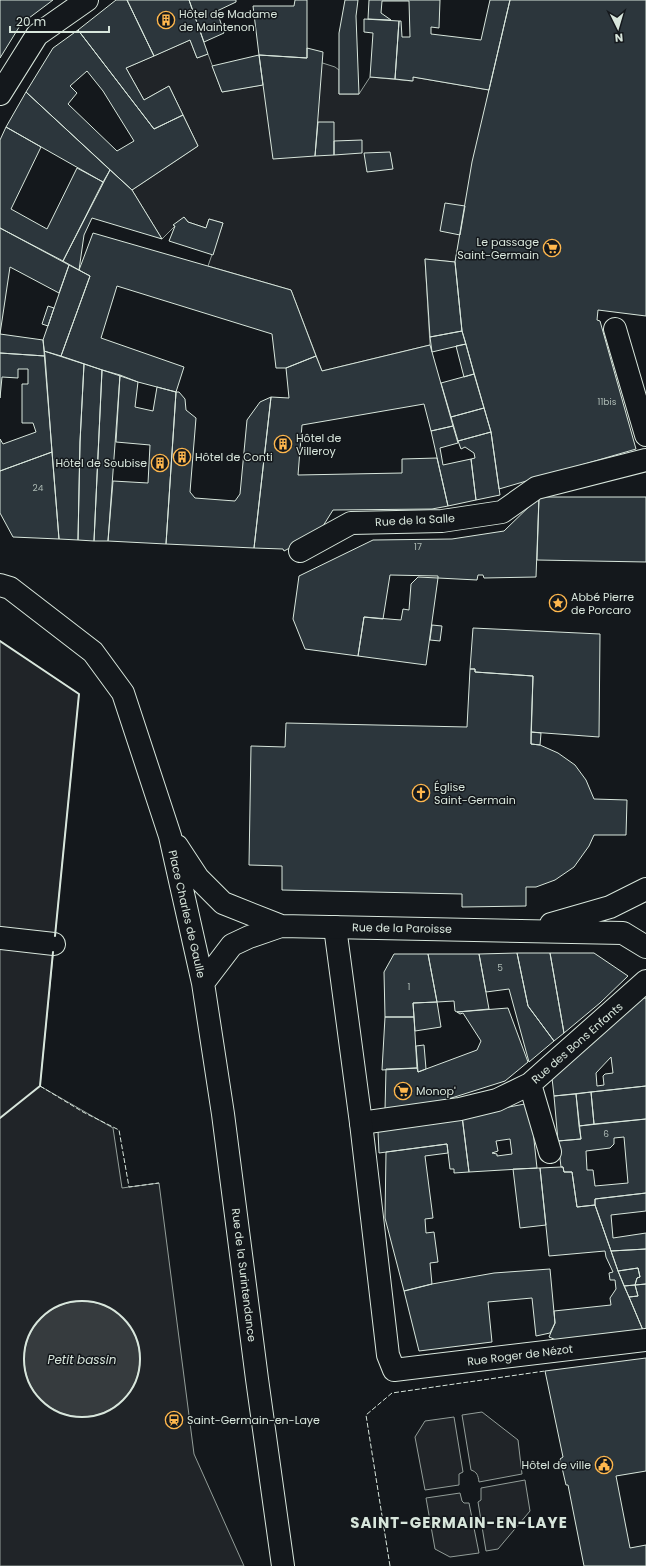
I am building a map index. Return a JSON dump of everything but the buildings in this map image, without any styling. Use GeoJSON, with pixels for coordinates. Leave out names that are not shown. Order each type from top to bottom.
{"type":"FeatureCollection","features":[{"type":"Feature","properties":{"kind":"main road"},"geometry":{"type":"LineString","coordinates":[[0,94],[37,35],[86,0]]}},
{"type":"Feature","properties":{"kind":"main road"},"geometry":{"type":"LineString","coordinates":[[615,329],[646,435]]}},
{"type":"Feature","properties":{"kind":"main road","name":"Rue de la Salle"},"geometry":{"type":"LineString","coordinates":[[300,551],[351,523],[442,521],[502,512],[536,488],[646,460]]}},
{"type":"Feature","properties":{"kind":"main road","name":"Place Charles de Gaulle"},"geometry":{"type":"LineString","coordinates":[[5,587],[93,652],[123,693],[170,836],[203,983]]}},
{"type":"Feature","properties":{"kind":"main road","name":"Place Charles de Gaulle"},"geometry":{"type":"LineString","coordinates":[[170,836],[198,878],[223,903],[281,926]]}},
{"type":"Feature","properties":{"kind":"main road"},"geometry":{"type":"LineString","coordinates":[[558,926],[610,907],[646,889]]}},
{"type":"Feature","properties":{"kind":"main road","name":"Place Charles de Gaulle"},"geometry":{"type":"LineString","coordinates":[[203,983],[232,945],[249,937],[281,926]]}},
{"type":"Feature","properties":{"kind":"main road","name":"Rue de la Paroisse"},"geometry":{"type":"LineString","coordinates":[[281,926],[522,930],[558,926],[623,933],[646,947]]}},
{"type":"Feature","properties":{"kind":"main road"},"geometry":{"type":"LineString","coordinates":[[335,927],[361,1123]]}},
{"type":"Feature","properties":{"kind":"main road"},"geometry":{"type":"LineString","coordinates":[[0,938],[54,944]]}},
{"type":"Feature","properties":{"kind":"main road","name":"Rue des Bons Enfants"},"geometry":{"type":"LineString","coordinates":[[361,1123],[460,1109],[497,1100],[530,1084],[646,981]]}},
{"type":"Feature","properties":{"kind":"main road","name":"Rue de la Surintendance"},"geometry":{"type":"LineString","coordinates":[[203,983],[224,1122],[257,1379],[284,1566]]}},
{"type":"Feature","properties":{"kind":"main road"},"geometry":{"type":"LineString","coordinates":[[530,1084],[550,1152]]}},
{"type":"Feature","properties":{"kind":"main road","name":"Rue Roger de Nézot"},"geometry":{"type":"LineString","coordinates":[[361,1123],[388,1354],[394,1370],[646,1340]]}},
{"type":"Feature","properties":{"kind":"shaded area"},"geometry":{"type":"Polygon","coordinates":[[[190,40],[197,58],[208,54],[222,92],[262,85],[259,55],[307,58],[335,67],[339,70],[339,94],[359,94],[370,77],[412,81],[413,77],[489,90],[455,262],[425,259],[430,345],[322,371],[291,290],[208,266],[223,223],[209,219],[206,228],[188,222],[184,217],[162,239],[132,190],[198,146],[169,86],[144,100],[126,68],[190,40]]]}},
{"type":"Feature","properties":{"kind":"shaded area"},"geometry":{"type":"Polygon","coordinates":[[[0,641],[79,694],[40,1086],[113,1128],[122,1188],[159,1183],[194,1454],[244,1566],[0,1566],[0,641]]]}},
{"type":"Feature","properties":{"kind":"shaded area"},"geometry":{"type":"Polygon","coordinates":[[[482,1412],[518,1440],[522,1474],[479,1482],[477,1474],[471,1470],[462,1415],[482,1412]]]}},
{"type":"Feature","properties":{"kind":"shaded area"},"geometry":{"type":"Polygon","coordinates":[[[454,1417],[463,1472],[459,1474],[459,1485],[425,1490],[415,1437],[425,1421],[454,1417]]]}},
{"type":"Feature","properties":{"kind":"shaded area"},"geometry":{"type":"Polygon","coordinates":[[[525,1480],[530,1511],[498,1549],[486,1551],[478,1502],[481,1500],[481,1488],[525,1480]]]}},
{"type":"Feature","properties":{"kind":"shaded area"},"geometry":{"type":"Polygon","coordinates":[[[460,1493],[462,1501],[464,1503],[469,1503],[479,1553],[450,1557],[435,1549],[426,1498],[460,1493]]]}},
{"type":"Feature","properties":{"kind":"water","name":"Petit bassin"},"geometry":{"type":"Polygon","coordinates":[[[82,1301],[104,1305],[123,1318],[136,1337],[140,1359],[136,1381],[123,1400],[104,1413],[82,1417],[60,1413],[41,1400],[28,1381],[24,1359],[28,1337],[41,1318],[60,1305],[82,1301]]]}},
{"type":"Feature","properties":{"kind":"fence"},"geometry":{"type":"LineString","coordinates":[[40,1086],[83,1112],[119,1130],[129,1187],[159,1183]]}},
{"type":"Feature","properties":{"kind":"fence"},"geometry":{"type":"LineString","coordinates":[[390,1566],[366,1415],[392,1393],[545,1371]]}},
{"type":"Feature","properties":{"kind":"wall"},"geometry":{"type":"LineString","coordinates":[[0,641],[79,694],[55,936]]}},
{"type":"Feature","properties":{"kind":"wall"},"geometry":{"type":"LineString","coordinates":[[0,1118],[40,1086],[53,952]]}},
{"type":"Feature","properties":{"kind":"wall"},"geometry":{"type":"LineString","coordinates":[[82,1301],[104,1305],[123,1318],[136,1337],[140,1359],[136,1381],[123,1400],[104,1413],[82,1417],[60,1413],[41,1400],[28,1381],[24,1359],[28,1337],[41,1318],[60,1305],[82,1301]]}},
{"type":"Feature","properties":{"kind":"place","name":"Hôtel de Madame de Maintenon"},"geometry":{"type":"Point","coordinates":[166,20]}},
{"type":"Feature","properties":{"kind":"place","name":"Le passage Saint-Germain"},"geometry":{"type":"Point","coordinates":[552,248]}},
{"type":"Feature","properties":{"kind":"place","name":"Hôtel de Villeroy"},"geometry":{"type":"Point","coordinates":[283,444]}},
{"type":"Feature","properties":{"kind":"place","name":"Hôtel de Conti"},"geometry":{"type":"Point","coordinates":[182,457]}},
{"type":"Feature","properties":{"kind":"place","name":"Hôtel de Soubise"},"geometry":{"type":"Point","coordinates":[160,463]}},
{"type":"Feature","properties":{"kind":"place","name":"Abbé Pierre de Porcaro"},"geometry":{"type":"Point","coordinates":[558,603]}},
{"type":"Feature","properties":{"kind":"place","name":"Église Saint-Germain"},"geometry":{"type":"Point","coordinates":[421,793]}},
{"type":"Feature","properties":{"kind":"place","name":"Monop'"},"geometry":{"type":"Point","coordinates":[403,1091]}},
{"type":"Feature","properties":{"kind":"place","name":"Saint-Germain-en-Laye"},"geometry":{"type":"Point","coordinates":[174,1420]}},
{"type":"Feature","properties":{"kind":"place","name":"Hôtel de ville"},"geometry":{"type":"Point","coordinates":[604,1465]}},
{"type":"Feature","properties":{"kind":"district","name":"SAINT-GERMAIN-EN-LAYE"},"geometry":{"type":"Point","coordinates":[459,1522]}}]}
